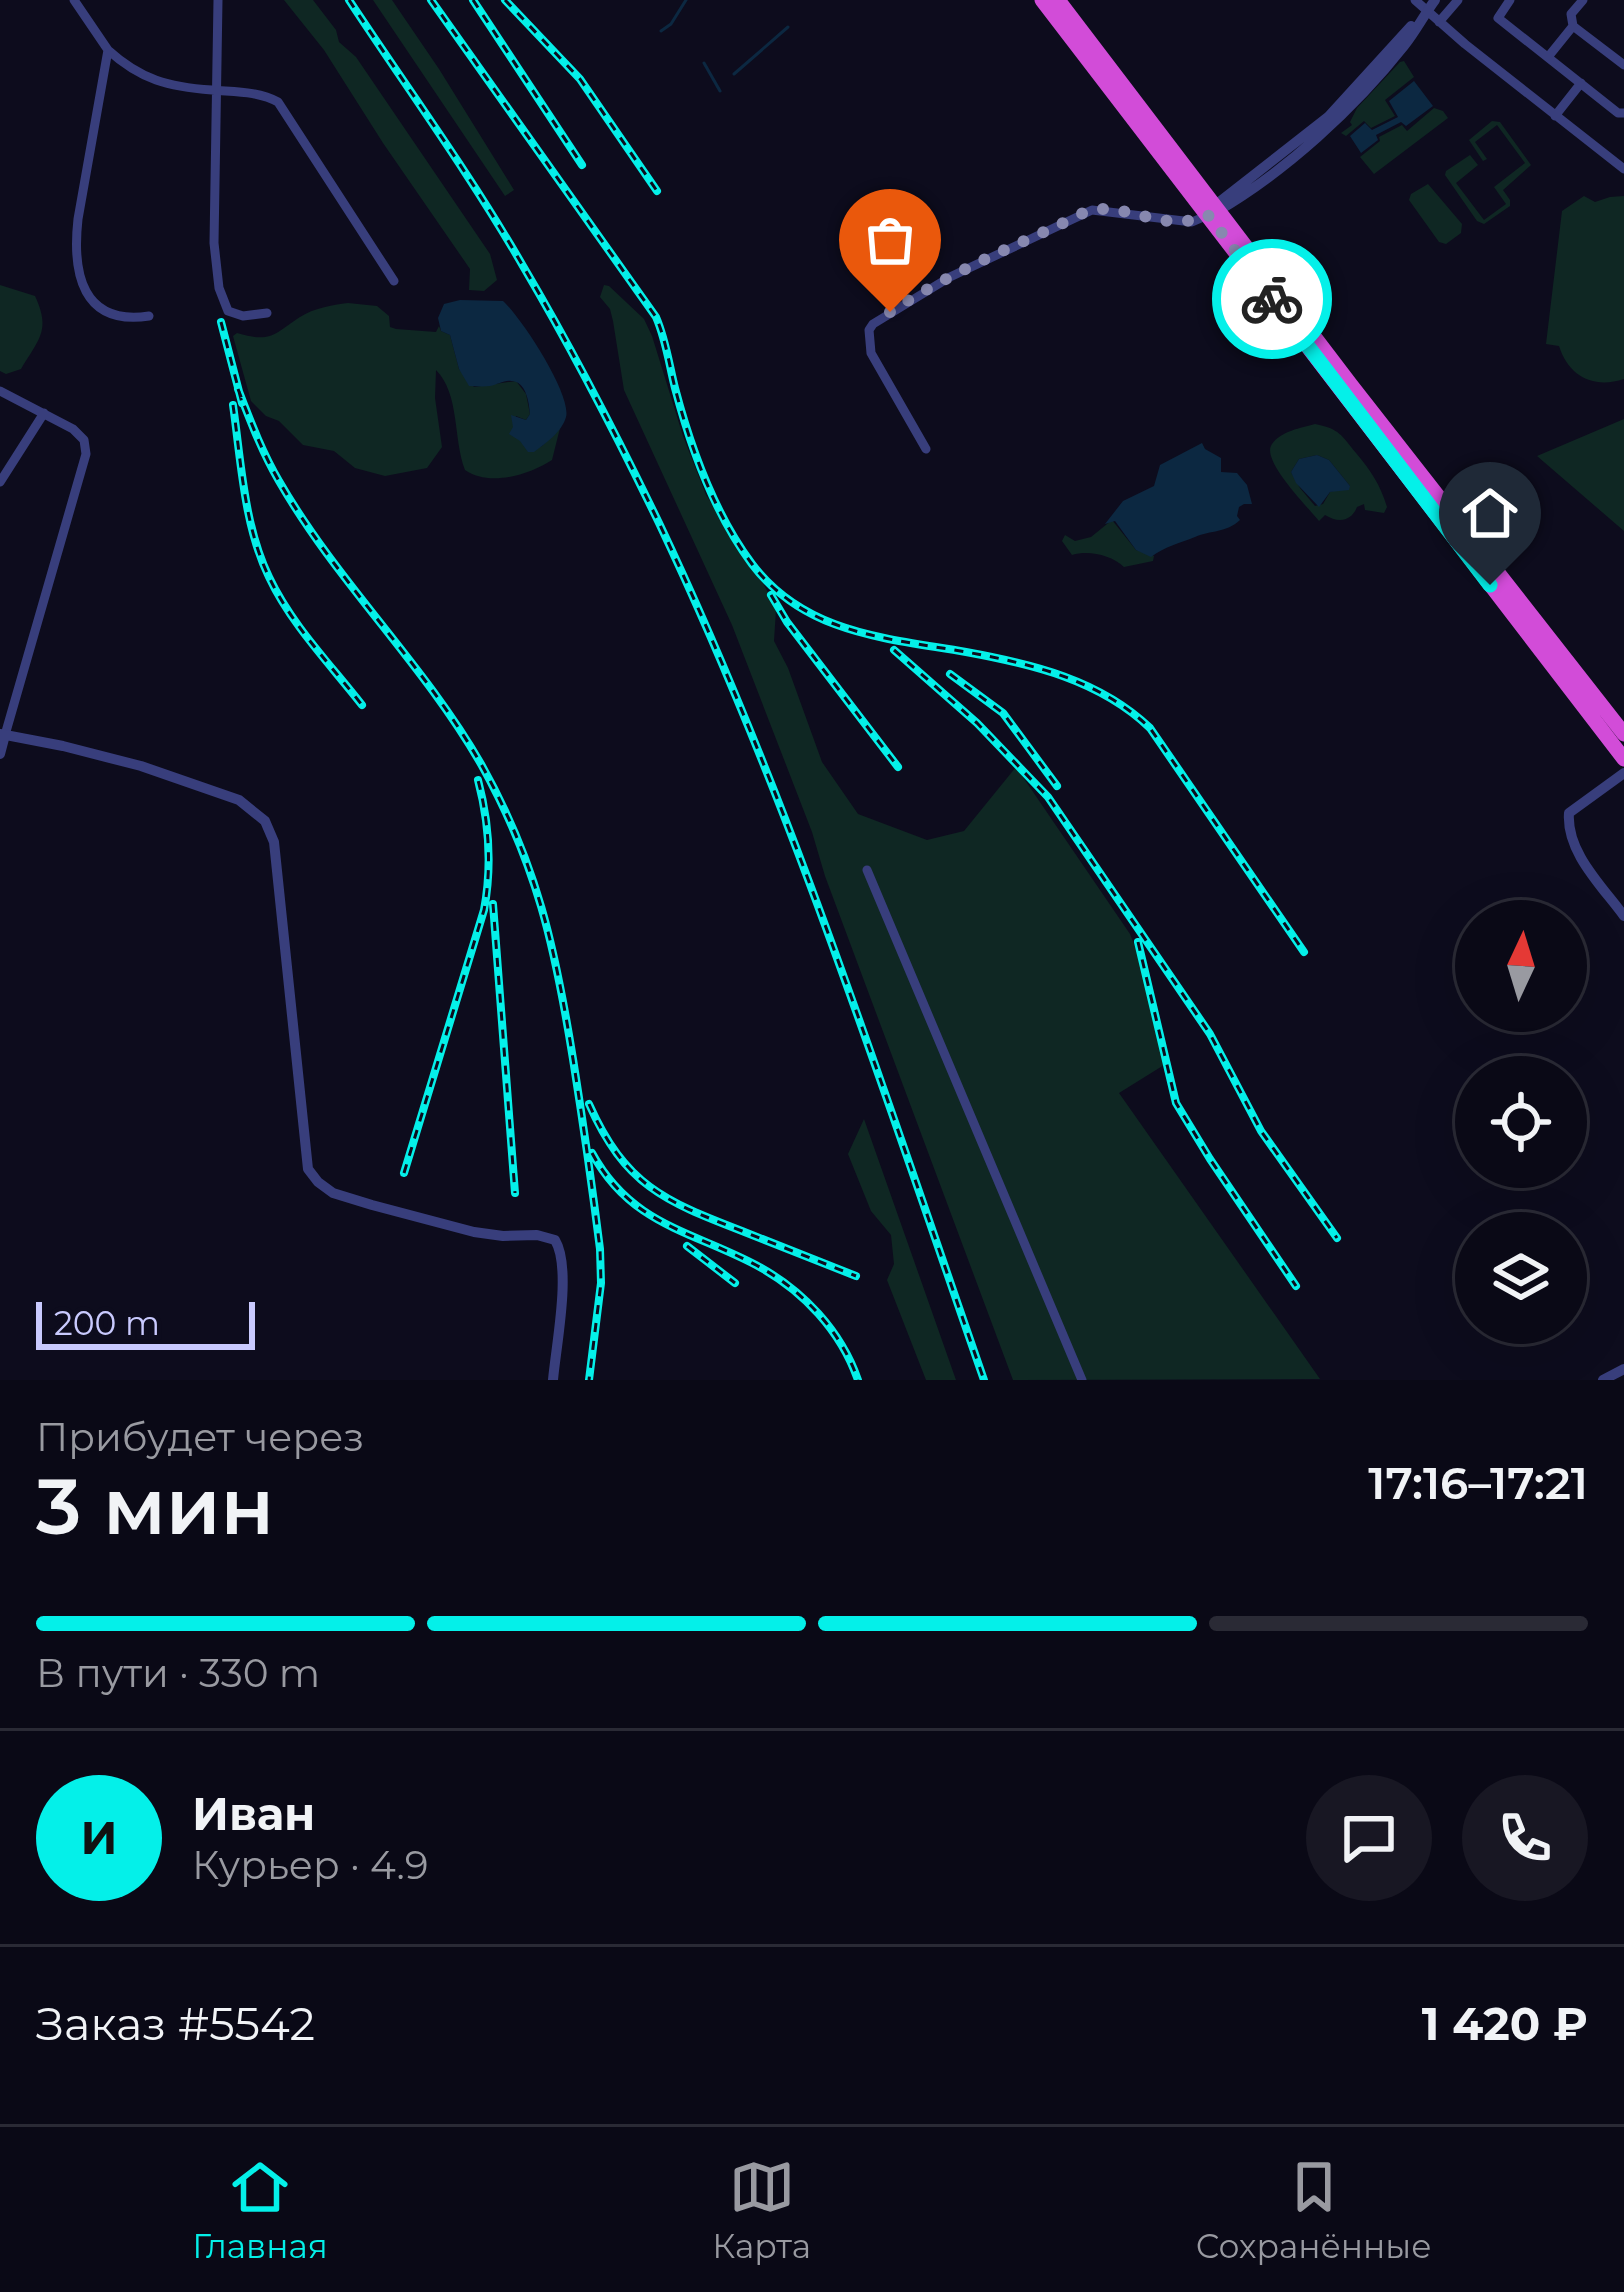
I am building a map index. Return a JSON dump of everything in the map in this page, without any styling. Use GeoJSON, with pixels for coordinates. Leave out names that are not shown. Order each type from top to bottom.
{"type":"FeatureCollection","features":[{"type":"Feature","properties":{"kind":"highway"},"geometry":{"type":"LineString","coordinates":[[1042,0],[1221,205],[1624,759]]}},
{"type":"Feature","properties":{"kind":"highway"},"geometry":{"type":"LineString","coordinates":[[1058,0],[1195,180],[1221,205],[1232,228],[1624,734]]}},
{"type":"Feature","properties":{"kind":"street"},"geometry":{"type":"LineString","coordinates":[[74,0],[108,50],[151,81],[265,96],[278,102],[394,281]]}},
{"type":"Feature","properties":{"kind":"street"},"geometry":{"type":"LineString","coordinates":[[218,0],[213,210],[218,288],[228,311],[242,316],[267,313]]}},
{"type":"Feature","properties":{"kind":"street"},"geometry":{"type":"LineString","coordinates":[[1414,0],[1431,5],[1439,22],[1624,170]]}},
{"type":"Feature","properties":{"kind":"street"},"geometry":{"type":"LineString","coordinates":[[1439,22],[1458,0]]}},
{"type":"Feature","properties":{"kind":"street"},"geometry":{"type":"LineString","coordinates":[[1510,0],[1498,18],[1624,112]]}},
{"type":"Feature","properties":{"kind":"street"},"geometry":{"type":"LineString","coordinates":[[1582,0],[1571,14],[1573,26],[1624,65]]}},
{"type":"Feature","properties":{"kind":"street"},"geometry":{"type":"LineString","coordinates":[[926,449],[871,353],[873,324],[950,277],[1093,210],[1192,222],[1304,149],[1346,111],[1402,49],[1431,5]]}},
{"type":"Feature","properties":{"kind":"street"},"geometry":{"type":"LineString","coordinates":[[1548,57],[1573,26]]}},
{"type":"Feature","properties":{"kind":"street"},"geometry":{"type":"LineString","coordinates":[[108,50],[81,197],[76,257],[84,290],[101,310],[128,318],[149,316]]}},
{"type":"Feature","properties":{"kind":"street"},"geometry":{"type":"LineString","coordinates":[[1556,116],[1581,83]]}},
{"type":"Feature","properties":{"kind":"street"},"geometry":{"type":"LineString","coordinates":[[0,391],[73,429],[84,440],[85,463],[0,754]]}},
{"type":"Feature","properties":{"kind":"street"},"geometry":{"type":"LineString","coordinates":[[0,482],[44,413]]}},
{"type":"Feature","properties":{"kind":"street"},"geometry":{"type":"LineString","coordinates":[[3,734],[186,781],[239,800],[265,820],[274,842],[308,1168],[324,1188],[372,1205],[474,1232],[555,1240],[563,1272],[553,1380]]}},
{"type":"Feature","properties":{"kind":"street"},"geometry":{"type":"LineString","coordinates":[[1624,773],[1569,813],[1568,822],[1569,836],[1624,916]]}},
{"type":"Feature","properties":{"kind":"street"},"geometry":{"type":"LineString","coordinates":[[867,870],[1082,1380]]}},
{"type":"Feature","properties":{"kind":"street"},"geometry":{"type":"LineString","coordinates":[[1603,1380],[1620,1374]]}},
{"type":"Feature","properties":{"kind":"green space"},"geometry":{"type":"Polygon","coordinates":[[[284,0],[313,0],[336,30],[339,42],[356,57],[490,254],[497,280],[484,291],[469,290],[470,269],[324,50],[284,0]]]}},
{"type":"Feature","properties":{"kind":"green space"},"geometry":{"type":"Polygon","coordinates":[[[373,0],[392,0],[514,190],[505,196],[373,0]]]}},
{"type":"Feature","properties":{"kind":"green space"},"geometry":{"type":"Polygon","coordinates":[[[1404,61],[1414,77],[1385,100],[1395,116],[1371,128],[1364,121],[1346,136],[1341,133],[1352,125],[1357,108],[1404,61]]]}},
{"type":"Feature","properties":{"kind":"green space"},"geometry":{"type":"Polygon","coordinates":[[[1434,108],[1448,118],[1374,174],[1360,157],[1379,137],[1402,125],[1407,131],[1434,108]]]}},
{"type":"Feature","properties":{"kind":"green space"},"geometry":{"type":"Polygon","coordinates":[[[1492,121],[1500,122],[1531,165],[1503,190],[1510,206],[1484,224],[1477,221],[1445,175],[1470,155],[1478,165],[1456,183],[1484,220],[1506,204],[1494,187],[1525,163],[1497,125],[1475,142],[1487,159],[1483,161],[1469,140],[1492,121]]]}},
{"type":"Feature","properties":{"kind":"green space"},"geometry":{"type":"Polygon","coordinates":[[[1428,184],[1462,224],[1461,233],[1446,244],[1439,242],[1409,200],[1428,184]]]}},
{"type":"Feature","properties":{"kind":"green space"},"geometry":{"type":"Polygon","coordinates":[[[1584,196],[1595,202],[1624,196],[1624,379],[1613,382],[1584,378],[1569,366],[1559,346],[1546,344],[1562,211],[1584,196]]]}},
{"type":"Feature","properties":{"kind":"green space"},"geometry":{"type":"Polygon","coordinates":[[[0,285],[35,296],[42,318],[41,334],[21,369],[6,374],[0,371],[0,285]]]}},
{"type":"Feature","properties":{"kind":"green space"},"geometry":{"type":"Polygon","coordinates":[[[604,285],[644,319],[706,495],[770,596],[776,610],[774,641],[822,762],[858,814],[927,840],[964,831],[1016,767],[1130,934],[1164,1065],[1119,1093],[1320,1379],[1013,1380],[732,625],[624,390],[610,309],[600,297],[604,285]]]}},
{"type":"Feature","properties":{"kind":"green space"},"geometry":{"type":"Polygon","coordinates":[[[348,303],[377,306],[396,329],[436,332],[439,326],[450,335],[459,369],[474,387],[516,381],[526,394],[530,414],[526,420],[516,416],[513,427],[528,451],[542,446],[560,428],[552,460],[509,477],[485,478],[465,470],[453,404],[436,370],[442,447],[427,468],[385,476],[355,468],[334,451],[303,445],[251,401],[233,336],[271,336],[311,311],[348,303]]]}},
{"type":"Feature","properties":{"kind":"green space"},"geometry":{"type":"Polygon","coordinates":[[[1624,419],[1624,531],[1537,456],[1624,419]]]}},
{"type":"Feature","properties":{"kind":"green space"},"geometry":{"type":"Polygon","coordinates":[[[1315,424],[1339,434],[1366,466],[1387,507],[1384,513],[1365,510],[1364,504],[1348,518],[1325,515],[1319,521],[1296,495],[1270,451],[1281,436],[1315,424]],[[1317,455],[1299,459],[1291,472],[1315,506],[1323,504],[1330,492],[1350,486],[1329,460],[1317,455]]]}},
{"type":"Feature","properties":{"kind":"green space"},"geometry":{"type":"Polygon","coordinates":[[[1488,487],[1491,492],[1484,499],[1499,520],[1529,546],[1519,552],[1509,553],[1490,544],[1469,517],[1466,507],[1488,487]]]}},
{"type":"Feature","properties":{"kind":"green space"},"geometry":{"type":"Polygon","coordinates":[[[1112,520],[1136,550],[1154,556],[1153,561],[1124,567],[1100,555],[1072,555],[1062,541],[1065,535],[1075,541],[1091,537],[1112,520]]]}},
{"type":"Feature","properties":{"kind":"green space"},"geometry":{"type":"Polygon","coordinates":[[[864,1119],[956,1380],[926,1380],[887,1280],[894,1264],[891,1235],[871,1211],[848,1154],[864,1119]]]}},
{"type":"Feature","properties":{"kind":"water"},"geometry":{"type":"Polygon","coordinates":[[[1414,81],[1433,106],[1406,126],[1401,122],[1376,135],[1378,140],[1361,153],[1350,136],[1365,123],[1372,130],[1398,117],[1389,101],[1414,81]]]}},
{"type":"Feature","properties":{"kind":"water"},"geometry":{"type":"Polygon","coordinates":[[[503,301],[553,375],[566,417],[557,433],[534,452],[509,434],[511,415],[526,420],[530,414],[520,384],[469,386],[459,369],[450,335],[441,331],[438,318],[444,304],[503,301]]]}},
{"type":"Feature","properties":{"kind":"water"},"geometry":{"type":"Polygon","coordinates":[[[1202,443],[1221,458],[1221,472],[1237,473],[1247,485],[1252,504],[1239,507],[1240,520],[1151,557],[1136,550],[1115,521],[1105,524],[1123,501],[1154,486],[1160,465],[1202,443]]]}},
{"type":"Feature","properties":{"kind":"water"},"geometry":{"type":"Polygon","coordinates":[[[1317,455],[1329,460],[1350,486],[1330,492],[1319,507],[1291,472],[1299,459],[1317,455]]]}},
{"type":"Feature","properties":{"kind":"waterway"},"geometry":{"type":"LineString","coordinates":[[661,31],[686,0]]}},
{"type":"Feature","properties":{"kind":"waterway"},"geometry":{"type":"LineString","coordinates":[[734,74],[788,27]]}},
{"type":"Feature","properties":{"kind":"waterway"},"geometry":{"type":"LineString","coordinates":[[704,63],[720,91]]}},
{"type":"Feature","properties":{"kind":"railway"},"geometry":{"type":"LineString","coordinates":[[349,0],[523,266],[659,523],[793,840],[984,1380]]}},
{"type":"Feature","properties":{"kind":"railway"},"geometry":{"type":"LineString","coordinates":[[431,0],[656,317],[705,480],[738,544],[773,587],[822,619],[849,629],[1040,669],[1087,686],[1130,711],[1150,728],[1304,952]]}},
{"type":"Feature","properties":{"kind":"railway"},"geometry":{"type":"LineString","coordinates":[[473,0],[582,165]]}},
{"type":"Feature","properties":{"kind":"railway"},"geometry":{"type":"LineString","coordinates":[[505,0],[580,79],[657,191]]}},
{"type":"Feature","properties":{"kind":"railway"},"geometry":{"type":"LineString","coordinates":[[221,322],[242,403]]}},
{"type":"Feature","properties":{"kind":"railway"},"geometry":{"type":"LineString","coordinates":[[238,389],[267,459],[302,518],[433,691],[481,764],[530,872],[566,1018],[600,1249],[601,1283],[589,1380]]}},
{"type":"Feature","properties":{"kind":"railway"},"geometry":{"type":"LineString","coordinates":[[233,405],[249,515],[269,577],[300,627],[362,705]]}},
{"type":"Feature","properties":{"kind":"railway"},"geometry":{"type":"LineString","coordinates":[[771,595],[898,767]]}},
{"type":"Feature","properties":{"kind":"railway"},"geometry":{"type":"LineString","coordinates":[[894,650],[977,723],[1048,797],[1210,1034],[1261,1131],[1337,1238]]}},
{"type":"Feature","properties":{"kind":"railway"},"geometry":{"type":"LineString","coordinates":[[950,674],[1003,713],[1057,786]]}},
{"type":"Feature","properties":{"kind":"railway"},"geometry":{"type":"LineString","coordinates":[[404,1173],[484,910],[488,845],[478,780]]}},
{"type":"Feature","properties":{"kind":"railway"},"geometry":{"type":"LineString","coordinates":[[493,904],[515,1193]]}},
{"type":"Feature","properties":{"kind":"railway"},"geometry":{"type":"LineString","coordinates":[[1138,942],[1176,1103],[1296,1286]]}},
{"type":"Feature","properties":{"kind":"railway"},"geometry":{"type":"LineString","coordinates":[[589,1104],[617,1154],[650,1187],[715,1220],[856,1276]]}},
{"type":"Feature","properties":{"kind":"railway"},"geometry":{"type":"LineString","coordinates":[[592,1153],[625,1196],[644,1211],[756,1265],[804,1299],[842,1345],[858,1380]]}},
{"type":"Feature","properties":{"kind":"railway"},"geometry":{"type":"LineString","coordinates":[[687,1246],[735,1283]]}},
{"type":"Feature","properties":{"kind":"way so far"},"geometry":{"type":"LineString","coordinates":[[890,312],[1000,252],[1099,209],[1192,222],[1208,215],[1272,299]]}},
{"type":"Feature","properties":{"kind":"route"},"geometry":{"type":"LineString","coordinates":[[1272,299],[1490,585]]}}]}
